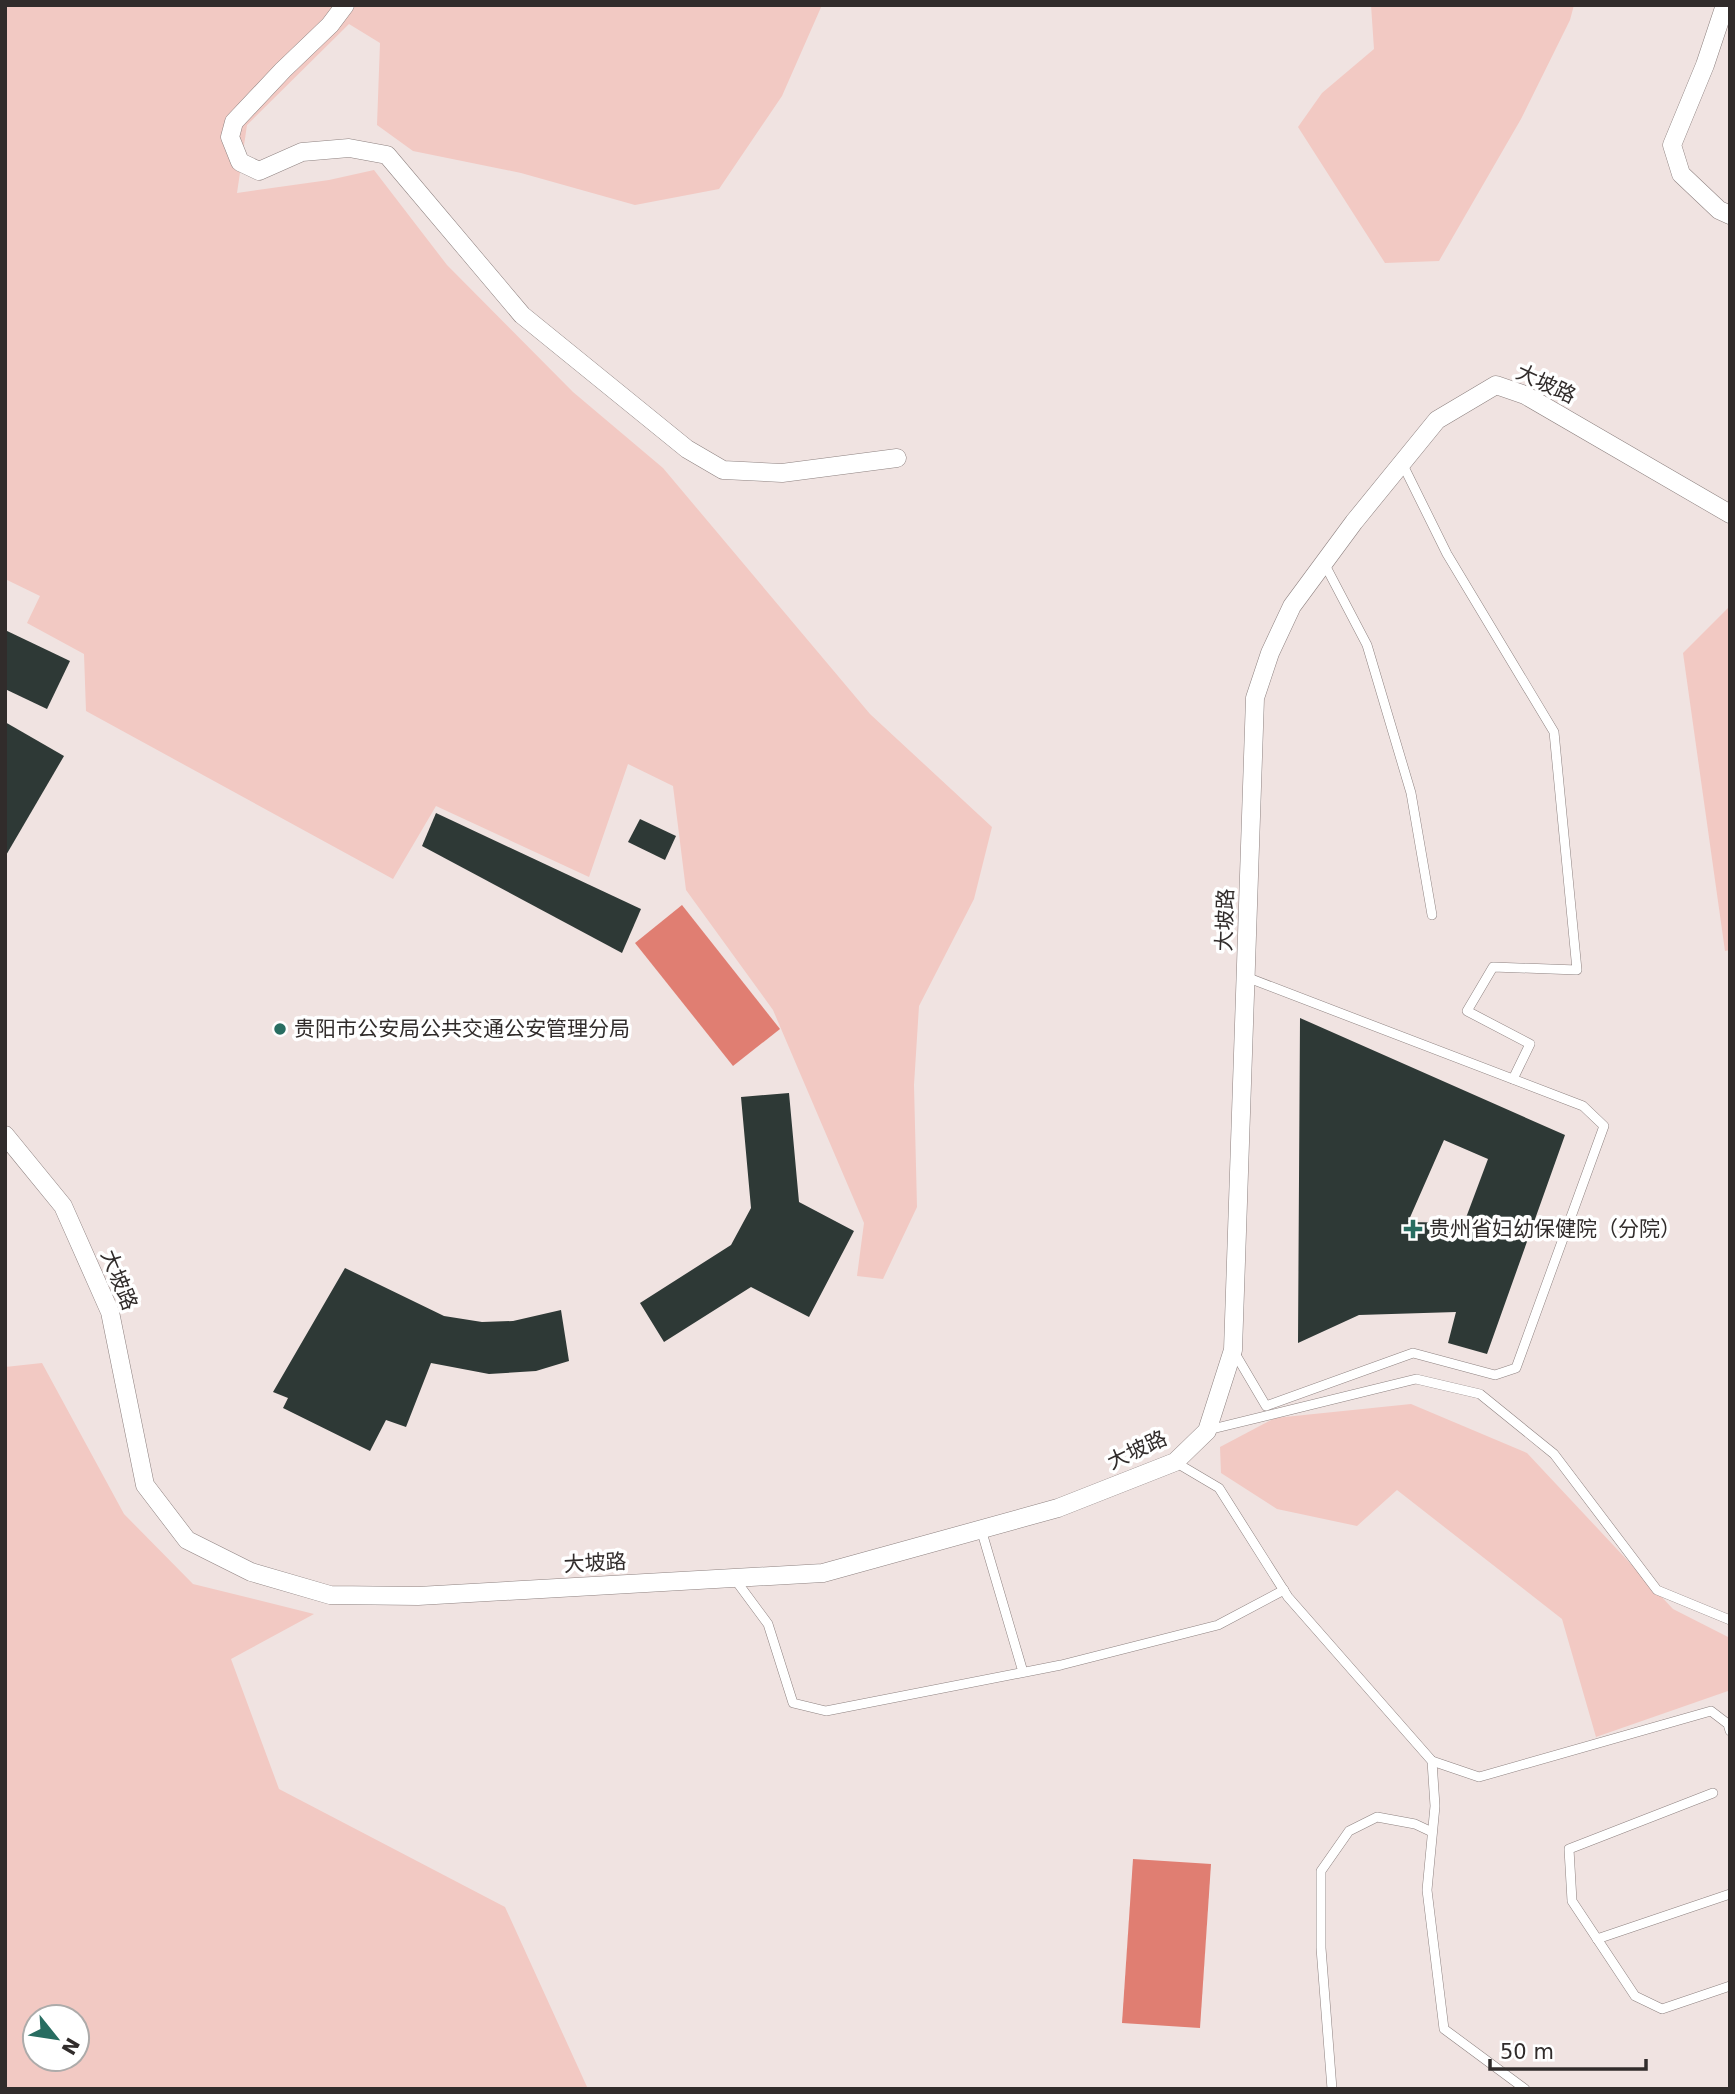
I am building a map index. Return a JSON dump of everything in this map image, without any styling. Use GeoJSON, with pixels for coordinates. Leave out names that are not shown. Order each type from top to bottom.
{"type":"FeatureCollection","features":[{"type":"Feature","properties":{"kind":"street"},"geometry":{"type":"LineString","coordinates":[[345,5],[330,25],[234,122],[230,137],[240,162],[259,171],[302,152],[349,148],[387,155],[522,316],[687,449],[723,470],[782,473],[897,458]]}},
{"type":"Feature","properties":{"kind":"street"},"geometry":{"type":"LineString","coordinates":[[1725,5],[1705,65],[1672,145],[1681,174],[1719,210],[1730,215]]}},
{"type":"Feature","properties":{"kind":"street","name":"大坡路"},"geometry":{"type":"LineString","coordinates":[[5,1135],[62,1206],[110,1312],[145,1485],[187,1540],[251,1572],[331,1595],[418,1596],[823,1573],[1058,1508],[1175,1462],[1207,1431],[1233,1350],[1255,698],[1270,653],[1292,606],[1437,420],[1496,385],[1525,395],[1558,413],[1730,514]]}},
{"type":"Feature","properties":{"kind":"lane"},"geometry":{"type":"LineString","coordinates":[[1402,463],[1447,554],[1553,732],[1577,970],[1493,967],[1466,1011],[1530,1044],[1513,1079]]}},
{"type":"Feature","properties":{"kind":"lane"},"geometry":{"type":"LineString","coordinates":[[1324,563],[1367,645],[1411,793],[1432,915]]}},
{"type":"Feature","properties":{"kind":"lane"},"geometry":{"type":"LineString","coordinates":[[1233,1350],[1266,1406],[1413,1353],[1494,1375],[1516,1368],[1604,1126],[1583,1106],[1246,977]]}},
{"type":"Feature","properties":{"kind":"lane"},"geometry":{"type":"LineString","coordinates":[[1207,1431],[1416,1379],[1480,1394],[1554,1454],[1657,1590],[1730,1620]]}},
{"type":"Feature","properties":{"kind":"lane"},"geometry":{"type":"LineString","coordinates":[[1175,1462],[1219,1488],[1283,1590],[1432,1761],[1479,1777],[1711,1711],[1728,1724],[1730,1731]]}},
{"type":"Feature","properties":{"kind":"lane"},"geometry":{"type":"LineString","coordinates":[[981,1529],[1023,1672]]}},
{"type":"Feature","properties":{"kind":"lane"},"geometry":{"type":"LineString","coordinates":[[734,1578],[768,1624],[793,1703],[826,1711],[1061,1665],[1218,1625],[1283,1590]]}},
{"type":"Feature","properties":{"kind":"lane"},"geometry":{"type":"LineString","coordinates":[[1432,1761],[1435,1807],[1427,1890],[1444,2029],[1525,2089]]}},
{"type":"Feature","properties":{"kind":"lane"},"geometry":{"type":"LineString","coordinates":[[1713,1793],[1569,1849],[1572,1902],[1635,1996],[1662,2009],[1730,1986]]}},
{"type":"Feature","properties":{"kind":"lane"},"geometry":{"type":"LineString","coordinates":[[1332,2089],[1321,1948],[1321,1871],[1349,1831],[1377,1816],[1415,1824],[1432,1832]]}},
{"type":"Feature","properties":{"kind":"lane"},"geometry":{"type":"LineString","coordinates":[[1597,1938],[1730,1894]]}},
{"type":"Feature","properties":{"kind":"shaded area"},"geometry":{"type":"Polygon","coordinates":[[[5,5],[822,5],[782,96],[719,189],[635,205],[521,173],[413,151],[377,125],[380,43],[349,24],[247,125],[237,193],[329,180],[374,170],[447,265],[573,392],[663,468],[870,714],[992,827],[974,899],[919,1006],[914,1085],[917,1207],[883,1279],[857,1276],[864,1223],[773,1010],[686,890],[673,786],[628,764],[589,877],[436,806],[393,879],[86,711],[84,654],[27,623],[40,596],[5,579],[5,5]]]}},
{"type":"Feature","properties":{"kind":"shaded area"},"geometry":{"type":"Polygon","coordinates":[[[1371,5],[1574,5],[1570,20],[1521,119],[1439,261],[1385,263],[1298,127],[1322,93],[1374,49],[1371,5]]]}},
{"type":"Feature","properties":{"kind":"shaded area"},"geometry":{"type":"Polygon","coordinates":[[[1730,606],[1730,950],[1725,951],[1683,653],[1730,606]]]}},
{"type":"Feature","properties":{"kind":"shaded area"},"geometry":{"type":"Polygon","coordinates":[[[682,905],[780,1029],[733,1066],[635,943],[682,905]]]}},
{"type":"Feature","properties":{"kind":"shaded area"},"geometry":{"type":"Polygon","coordinates":[[[42,1363],[124,1514],[193,1584],[314,1614],[231,1659],[279,1789],[505,1907],[588,2089],[5,2089],[5,1367],[42,1363]]]}},
{"type":"Feature","properties":{"kind":"shaded area"},"geometry":{"type":"Polygon","coordinates":[[[1411,1404],[1527,1453],[1673,1609],[1730,1638],[1730,1696],[1728,1691],[1596,1737],[1562,1619],[1397,1490],[1357,1526],[1277,1509],[1221,1473],[1220,1447],[1275,1418],[1411,1404]]]}},
{"type":"Feature","properties":{"kind":"shaded area"},"geometry":{"type":"Polygon","coordinates":[[[1133,1859],[1211,1864],[1200,2028],[1122,2023],[1133,1859]]]}},
{"type":"Feature","properties":{"kind":"building"},"geometry":{"type":"Polygon","coordinates":[[[5,630],[70,661],[47,709],[5,689],[5,630]]]}},
{"type":"Feature","properties":{"kind":"building"},"geometry":{"type":"Polygon","coordinates":[[[5,722],[64,756],[5,857],[5,722]]]}},
{"type":"Feature","properties":{"kind":"building"},"geometry":{"type":"Polygon","coordinates":[[[436,813],[641,909],[622,953],[422,846],[436,813]]]}},
{"type":"Feature","properties":{"kind":"building"},"geometry":{"type":"Polygon","coordinates":[[[640,819],[676,836],[665,860],[628,842],[640,819]]]}},
{"type":"Feature","properties":{"kind":"building","name":"贵州省妇幼保健院（分院）"},"geometry":{"type":"Polygon","coordinates":[[[1300,1018],[1565,1135],[1487,1354],[1448,1343],[1456,1312],[1359,1315],[1298,1343],[1300,1018]],[[1444,1140],[1408,1222],[1464,1223],[1488,1159],[1444,1140]]]}},
{"type":"Feature","properties":{"kind":"building"},"geometry":{"type":"Polygon","coordinates":[[[789,1093],[799,1202],[854,1231],[809,1317],[751,1287],[664,1342],[640,1303],[731,1245],[751,1208],[741,1097],[789,1093]]]}},
{"type":"Feature","properties":{"kind":"building"},"geometry":{"type":"Polygon","coordinates":[[[345,1268],[444,1316],[482,1322],[513,1321],[561,1310],[569,1361],[536,1371],[489,1374],[431,1363],[406,1427],[386,1420],[370,1451],[283,1408],[288,1398],[273,1392],[345,1268]]]}},
{"type":"Feature","properties":{"kind":"place","name":"贵阳市公安局公共交通公安管理分局"},"geometry":{"type":"Point","coordinates":[280,1029]}},
{"type":"Feature","properties":{"kind":"place","name":"贵州省妇幼保健院（分院）"},"geometry":{"type":"Point","coordinates":[1413,1229]}}]}
